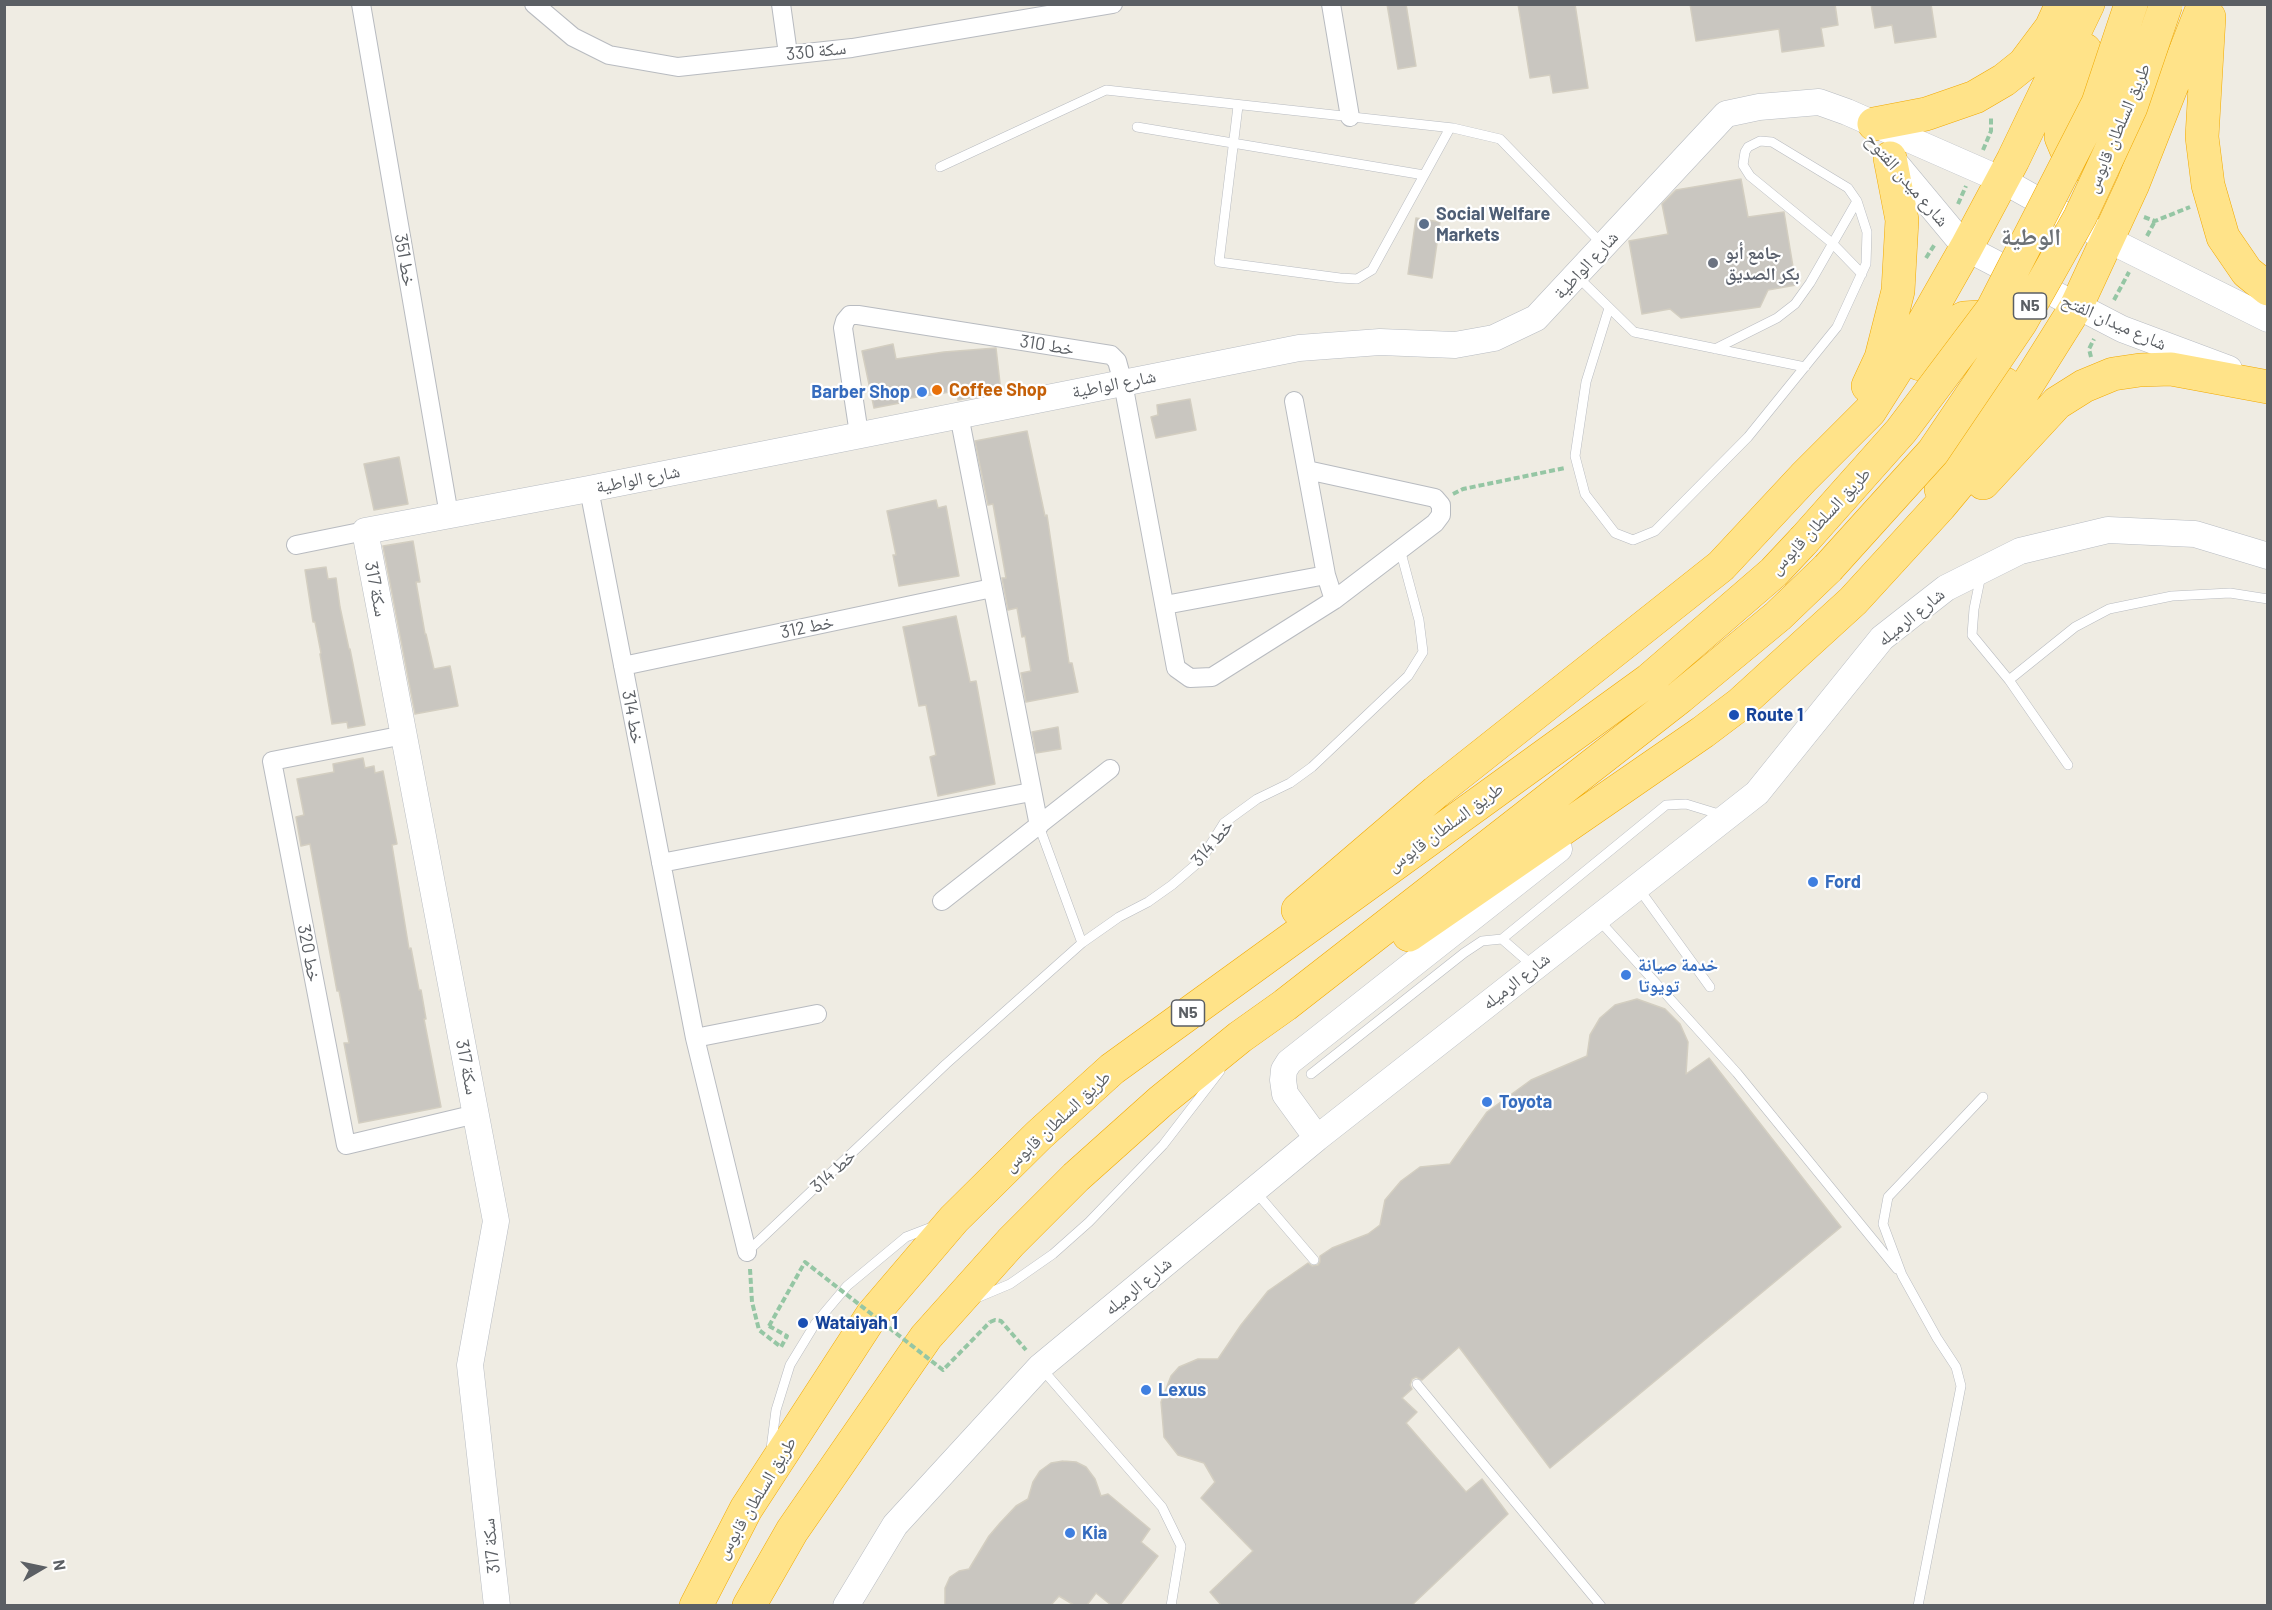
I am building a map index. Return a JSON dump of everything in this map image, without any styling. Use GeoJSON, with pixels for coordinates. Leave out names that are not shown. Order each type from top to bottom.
{"type":"FeatureCollection","features":[{"type":"Feature","properties":{"kind":"highway"},"geometry":{"type":"LineString","coordinates":[[1861,118],[1926,114],[1976,97],[2004,80],[2024,64],[2051,28],[2062,4]]}},
{"type":"Feature","properties":{"kind":"highway"},"geometry":{"type":"LineString","coordinates":[[1262,959],[1301,906],[1436,792],[1721,566],[1870,411],[1904,359],[1966,248],[2088,4]]}},
{"type":"Feature","properties":{"kind":"highway"},"geometry":{"type":"LineString","coordinates":[[2097,4],[2062,124],[2061,137],[2067,149],[2081,164],[2097,170],[2115,168],[2126,160],[2166,100]]}},
{"type":"Feature","properties":{"kind":"highway","name":"طريق السلطان قابوس"},"geometry":{"type":"LineString","coordinates":[[696,1605],[746,1509],[872,1315],[954,1219],[1039,1135],[1112,1069],[1649,680],[1774,572],[1804,540],[1901,431],[1992,310],[2098,103],[2131,4]]}},
{"type":"Feature","properties":{"kind":"highway","name":"طريق السلطان قابوس"},"geometry":{"type":"LineString","coordinates":[[749,1605],[792,1531],[926,1337],[1011,1242],[1077,1177],[1161,1101],[1240,1037],[1285,1005],[1680,697],[1778,616],[1828,568],[1933,452],[2021,322],[2080,217],[2126,117],[2166,4]]}},
{"type":"Feature","properties":{"kind":"highway"},"geometry":{"type":"LineString","coordinates":[[1853,601],[1940,506],[1985,452],[2076,307],[2109,240],[2204,4]]}},
{"type":"Feature","properties":{"kind":"highway"},"geometry":{"type":"LineString","coordinates":[[2210,4],[2202,137],[2208,185],[2223,237],[2247,272],[2268,290]]}},
{"type":"Feature","properties":{"kind":"highway"},"geometry":{"type":"LineString","coordinates":[[1832,449],[1861,401],[1881,358],[1898,291],[1902,220],[1890,158]]}},
{"type":"Feature","properties":{"kind":"highway"},"geometry":{"type":"LineString","coordinates":[[1870,411],[1893,400],[1936,342],[1955,322],[1979,317],[2000,329],[2008,338],[2017,355],[2014,373],[1942,470],[1940,506]]}},
{"type":"Feature","properties":{"kind":"highway"},"geometry":{"type":"LineString","coordinates":[[1285,1005],[1329,988],[1703,732],[1740,704],[1853,601],[1930,541],[2057,403],[2084,386],[2113,374],[2140,370],[2171,369],[2268,385]]}},
{"type":"Feature","properties":{"kind":"street","name":"خط 351"},"geometry":{"type":"LineString","coordinates":[[361,4],[449,515]]}},
{"type":"Feature","properties":{"kind":"street","name":"سكة 330"},"geometry":{"type":"LineString","coordinates":[[534,4],[573,37],[609,55],[678,67],[852,48],[1012,13],[1113,4]]}},
{"type":"Feature","properties":{"kind":"street"},"geometry":{"type":"LineString","coordinates":[[781,4],[788,54]]}},
{"type":"Feature","properties":{"kind":"street"},"geometry":{"type":"LineString","coordinates":[[1331,4],[1350,117]]}},
{"type":"Feature","properties":{"kind":"street","name":"شارع الواطية"},"geometry":{"type":"LineString","coordinates":[[296,545],[1299,348],[1380,342],[1455,345],[1494,339],[1536,318],[1578,278],[1603,246],[1726,114],[1759,107],[1819,102],[2002,180]]}},
{"type":"Feature","properties":{"kind":"street","name":"شارع ميدن الفتوح"},"geometry":{"type":"LineString","coordinates":[[1861,118],[1890,158],[1966,248]]}},
{"type":"Feature","properties":{"kind":"street"},"geometry":{"type":"LineString","coordinates":[[2002,180],[2109,240],[2268,319]]}},
{"type":"Feature","properties":{"kind":"street","name":"شارع ميدان الفتح"},"geometry":{"type":"LineString","coordinates":[[1966,248],[2122,329],[2268,385]]}},
{"type":"Feature","properties":{"kind":"street","name":"خط 310"},"geometry":{"type":"LineString","coordinates":[[859,434],[843,328],[844,321],[854,315],[1108,354],[1117,361],[1123,383],[1176,668],[1190,678],[1212,677],[1334,600]]}},
{"type":"Feature","properties":{"kind":"street"},"geometry":{"type":"LineString","coordinates":[[1294,401],[1326,575],[1334,600],[1438,519],[1442,510],[1435,498],[1307,470]]}},
{"type":"Feature","properties":{"kind":"street"},"geometry":{"type":"LineString","coordinates":[[959,415],[1039,826]]}},
{"type":"Feature","properties":{"kind":"street","name":"خط 314"},"geometry":{"type":"LineString","coordinates":[[589,489],[695,1038],[747,1252]]}},
{"type":"Feature","properties":{"kind":"street","name":"شارع الرميله"},"geometry":{"type":"LineString","coordinates":[[846,1605],[895,1525],[1040,1367],[1317,1138],[1757,793],[1882,638],[1946,588],[2020,551],[2108,530],[2195,534],[2268,556]]}},
{"type":"Feature","properties":{"kind":"street","name":"سكة 317"},"geometry":{"type":"LineString","coordinates":[[365,531],[496,1221],[470,1365],[498,1605]]}},
{"type":"Feature","properties":{"kind":"street"},"geometry":{"type":"LineString","coordinates":[[1165,605],[1326,575]]}},
{"type":"Feature","properties":{"kind":"street","name":"خط 312"},"geometry":{"type":"LineString","coordinates":[[623,666],[992,588]]}},
{"type":"Feature","properties":{"kind":"street"},"geometry":{"type":"LineString","coordinates":[[1317,1138],[1285,1094],[1284,1071],[1289,1062],[1531,871],[1684,754],[1703,732]]}},
{"type":"Feature","properties":{"kind":"street","name":"خط 320"},"geometry":{"type":"LineString","coordinates":[[404,735],[272,761],[346,1145],[476,1114]]}},
{"type":"Feature","properties":{"kind":"street"},"geometry":{"type":"LineString","coordinates":[[942,901],[1110,769]]}},
{"type":"Feature","properties":{"kind":"street"},"geometry":{"type":"LineString","coordinates":[[661,863],[1031,792]]}},
{"type":"Feature","properties":{"kind":"street"},"geometry":{"type":"LineString","coordinates":[[695,1038],[817,1014]]}},
{"type":"Feature","properties":{"kind":"lane"},"geometry":{"type":"LineString","coordinates":[[940,167],[1106,90],[1450,128],[1500,139],[1603,246]]}},
{"type":"Feature","properties":{"kind":"lane"},"geometry":{"type":"LineString","coordinates":[[1238,105],[1219,262],[1340,278],[1356,279],[1372,270],[1450,128]]}},
{"type":"Feature","properties":{"kind":"lane"},"geometry":{"type":"LineString","coordinates":[[1137,127],[1424,175]]}},
{"type":"Feature","properties":{"kind":"lane"},"geometry":{"type":"LineString","coordinates":[[1609,308],[1586,382],[1575,456],[1585,494],[1615,534],[1633,540],[1655,531],[1748,437],[1837,327],[1862,274],[1866,264],[1867,232],[1857,201],[1848,188],[1772,142],[1760,141],[1748,147],[1743,165],[1750,176],[1832,243],[1862,274]]}},
{"type":"Feature","properties":{"kind":"lane"},"geometry":{"type":"LineString","coordinates":[[1715,349],[1777,318],[1795,304],[1810,283],[1857,201]]}},
{"type":"Feature","properties":{"kind":"lane"},"geometry":{"type":"LineString","coordinates":[[1578,278],[1634,332],[1805,367]]}},
{"type":"Feature","properties":{"kind":"lane","name":"خط 314"},"geometry":{"type":"LineString","coordinates":[[747,1252],[946,1064],[1082,943],[1119,917],[1148,902],[1172,885],[1201,860],[1224,824],[1257,799],[1290,783],[1312,767],[1408,676],[1423,652],[1419,620],[1400,549]]}},
{"type":"Feature","properties":{"kind":"lane"},"geometry":{"type":"LineString","coordinates":[[1982,570],[1974,609],[1972,635],[2009,680],[2068,765]]}},
{"type":"Feature","properties":{"kind":"lane"},"geometry":{"type":"LineString","coordinates":[[2009,680],[2075,627],[2109,609],[2172,596],[2230,592],[2268,598]]}},
{"type":"Feature","properties":{"kind":"lane"},"geometry":{"type":"LineString","coordinates":[[1311,1074],[1464,953],[1482,941],[1502,939],[1666,805],[1686,804],[1727,817]]}},
{"type":"Feature","properties":{"kind":"lane"},"geometry":{"type":"LineString","coordinates":[[1039,826],[1082,943]]}},
{"type":"Feature","properties":{"kind":"lane"},"geometry":{"type":"LineString","coordinates":[[1638,887],[1710,987]]}},
{"type":"Feature","properties":{"kind":"lane"},"geometry":{"type":"LineString","coordinates":[[1597,917],[1737,1073],[1902,1275]]}},
{"type":"Feature","properties":{"kind":"lane"},"geometry":{"type":"LineString","coordinates":[[1502,939],[1534,967]]}},
{"type":"Feature","properties":{"kind":"lane"},"geometry":{"type":"LineString","coordinates":[[1918,1605],[1961,1386],[1956,1367],[1902,1275],[1883,1224],[1888,1197],[1983,1097]]}},
{"type":"Feature","properties":{"kind":"lane"},"geometry":{"type":"LineString","coordinates":[[1255,1190],[1314,1260]]}},
{"type":"Feature","properties":{"kind":"lane"},"geometry":{"type":"LineString","coordinates":[[1040,1367],[1162,1507],[1181,1546],[1171,1605]]}},
{"type":"Feature","properties":{"kind":"lane"},"geometry":{"type":"LineString","coordinates":[[1418,1384],[1601,1605]]}},
{"type":"Feature","properties":{"kind":"path"},"geometry":{"type":"LineString","coordinates":[[1438,501],[1463,489],[1577,465]]}},
{"type":"Feature","properties":{"kind":"path"},"geometry":{"type":"LineString","coordinates":[[747,1252],[752,1302],[759,1330],[781,1347],[787,1336],[769,1326],[805,1262],[943,1370],[990,1322],[995,1320],[1001,1321],[1040,1367]]}},
{"type":"Feature","properties":{"kind":"building"},"geometry":{"type":"Polygon","coordinates":[[[1387,4],[1406,4],[1416,66],[1398,69],[1387,4]]]}},
{"type":"Feature","properties":{"kind":"building"},"geometry":{"type":"Polygon","coordinates":[[[1518,4],[1575,4],[1588,88],[1553,93],[1550,75],[1530,78],[1518,4]]]}},
{"type":"Feature","properties":{"kind":"building"},"geometry":{"type":"Polygon","coordinates":[[[1690,4],[1835,4],[1838,25],[1821,28],[1824,46],[1782,52],[1779,29],[1696,41],[1690,4]]]}},
{"type":"Feature","properties":{"kind":"building"},"geometry":{"type":"Polygon","coordinates":[[[1871,4],[1931,4],[1936,37],[1895,43],[1892,25],[1875,28],[1871,4]]]}},
{"type":"Feature","properties":{"kind":"building","name":"جامع أبو بكر الصديق"},"geometry":{"type":"Polygon","coordinates":[[[1741,179],[1748,217],[1784,212],[1796,285],[1768,290],[1760,307],[1681,318],[1670,309],[1642,314],[1629,241],[1668,234],[1662,204],[1676,190],[1741,179]]]}},
{"type":"Feature","properties":{"kind":"building"},"geometry":{"type":"Polygon","coordinates":[[[1416,218],[1440,222],[1432,278],[1408,274],[1416,218]]]}},
{"type":"Feature","properties":{"kind":"building"},"geometry":{"type":"Polygon","coordinates":[[[893,344],[896,359],[996,348],[1001,392],[958,400],[957,391],[904,399],[905,402],[874,408],[862,351],[893,344]]]}},
{"type":"Feature","properties":{"kind":"building"},"geometry":{"type":"Polygon","coordinates":[[[1190,399],[1196,430],[1156,438],[1151,417],[1158,415],[1157,405],[1190,399]]]}},
{"type":"Feature","properties":{"kind":"building"},"geometry":{"type":"Polygon","coordinates":[[[1027,431],[1045,516],[1047,515],[1069,663],[1072,663],[1078,692],[1026,702],[1021,673],[1031,671],[1025,636],[1022,637],[1017,608],[1008,610],[1002,578],[1006,578],[993,504],[988,505],[975,441],[1027,431]]]}},
{"type":"Feature","properties":{"kind":"building"},"geometry":{"type":"Polygon","coordinates":[[[399,457],[408,504],[374,510],[364,464],[399,457]]]}},
{"type":"Feature","properties":{"kind":"building"},"geometry":{"type":"Polygon","coordinates":[[[936,500],[938,508],[946,506],[959,576],[899,586],[893,555],[896,555],[887,511],[936,500]]]}},
{"type":"Feature","properties":{"kind":"building"},"geometry":{"type":"Polygon","coordinates":[[[413,541],[420,582],[416,582],[434,669],[450,666],[458,706],[415,714],[383,546],[413,541]]]}},
{"type":"Feature","properties":{"kind":"building"},"geometry":{"type":"Polygon","coordinates":[[[326,567],[328,579],[336,578],[365,725],[348,728],[347,722],[332,724],[305,570],[326,567]]]}},
{"type":"Feature","properties":{"kind":"building"},"geometry":{"type":"Polygon","coordinates":[[[956,616],[970,682],[976,681],[995,784],[938,796],[930,757],[936,755],[926,705],[919,706],[903,627],[956,616]]]}},
{"type":"Feature","properties":{"kind":"building"},"geometry":{"type":"Polygon","coordinates":[[[1058,727],[1061,749],[1036,753],[1032,732],[1058,727]]]}},
{"type":"Feature","properties":{"kind":"building"},"geometry":{"type":"Polygon","coordinates":[[[363,758],[365,768],[374,766],[375,773],[383,771],[397,844],[392,845],[409,949],[411,948],[419,990],[421,990],[426,1019],[424,1019],[441,1107],[359,1123],[344,1043],[349,1043],[310,844],[301,846],[296,817],[304,815],[297,779],[334,772],[333,764],[363,758]]]}},
{"type":"Feature","properties":{"kind":"building"},"geometry":{"type":"Polygon","coordinates":[[[1637,999],[1665,1009],[1680,1024],[1688,1042],[1686,1074],[1709,1058],[1841,1227],[1550,1468],[1459,1347],[1422,1380],[1416,1377],[1412,1379],[1410,1385],[1412,1389],[1402,1398],[1417,1412],[1406,1423],[1466,1492],[1482,1479],[1508,1514],[1412,1605],[1221,1605],[1210,1592],[1253,1551],[1201,1498],[1215,1482],[1204,1463],[1178,1455],[1164,1437],[1161,1402],[1171,1376],[1179,1367],[1198,1359],[1218,1359],[1268,1291],[1308,1263],[1312,1266],[1318,1265],[1320,1256],[1332,1248],[1368,1234],[1380,1225],[1385,1200],[1401,1181],[1420,1167],[1450,1164],[1487,1112],[1531,1080],[1587,1056],[1590,1035],[1600,1018],[1615,1005],[1637,999]]]}},
{"type":"Feature","properties":{"kind":"building","name":"Kia"},"geometry":{"type":"Polygon","coordinates":[[[1076,1462],[1086,1467],[1095,1479],[1101,1496],[1108,1494],[1150,1529],[1141,1542],[1158,1556],[1120,1605],[1111,1605],[1096,1593],[1087,1605],[1074,1605],[1059,1596],[1051,1605],[945,1605],[945,1588],[950,1577],[959,1571],[969,1569],[989,1536],[1016,1506],[1028,1499],[1033,1482],[1040,1471],[1051,1463],[1076,1462]]]}},
{"type":"Feature","properties":{"kind":"place","name":"Social Welfare Markets"},"geometry":{"type":"Point","coordinates":[1424,224]}},
{"type":"Feature","properties":{"kind":"place","name":"جامع أبو بكر الصديق"},"geometry":{"type":"Point","coordinates":[1713,263]}},
{"type":"Feature","properties":{"kind":"place","name":"Coffee Shop"},"geometry":{"type":"Point","coordinates":[937,390]}},
{"type":"Feature","properties":{"kind":"place","name":"Barber Shop"},"geometry":{"type":"Point","coordinates":[922,392]}},
{"type":"Feature","properties":{"kind":"place","name":"Route 1"},"geometry":{"type":"Point","coordinates":[1734,715]}},
{"type":"Feature","properties":{"kind":"place","name":"Ford"},"geometry":{"type":"Point","coordinates":[1813,882]}},
{"type":"Feature","properties":{"kind":"place","name":"خدمة صيانة تويوتا"},"geometry":{"type":"Point","coordinates":[1626,975]}},
{"type":"Feature","properties":{"kind":"place","name":"Toyota"},"geometry":{"type":"Point","coordinates":[1487,1102]}},
{"type":"Feature","properties":{"kind":"place","name":"Wataiyah 1"},"geometry":{"type":"Point","coordinates":[803,1323]}},
{"type":"Feature","properties":{"kind":"place","name":"Lexus"},"geometry":{"type":"Point","coordinates":[1146,1390]}},
{"type":"Feature","properties":{"kind":"place","name":"Kia"},"geometry":{"type":"Point","coordinates":[1070,1533]}},
{"type":"Feature","properties":{"kind":"district","name":"الوطية"},"geometry":{"type":"Point","coordinates":[2031,237]}}]}
